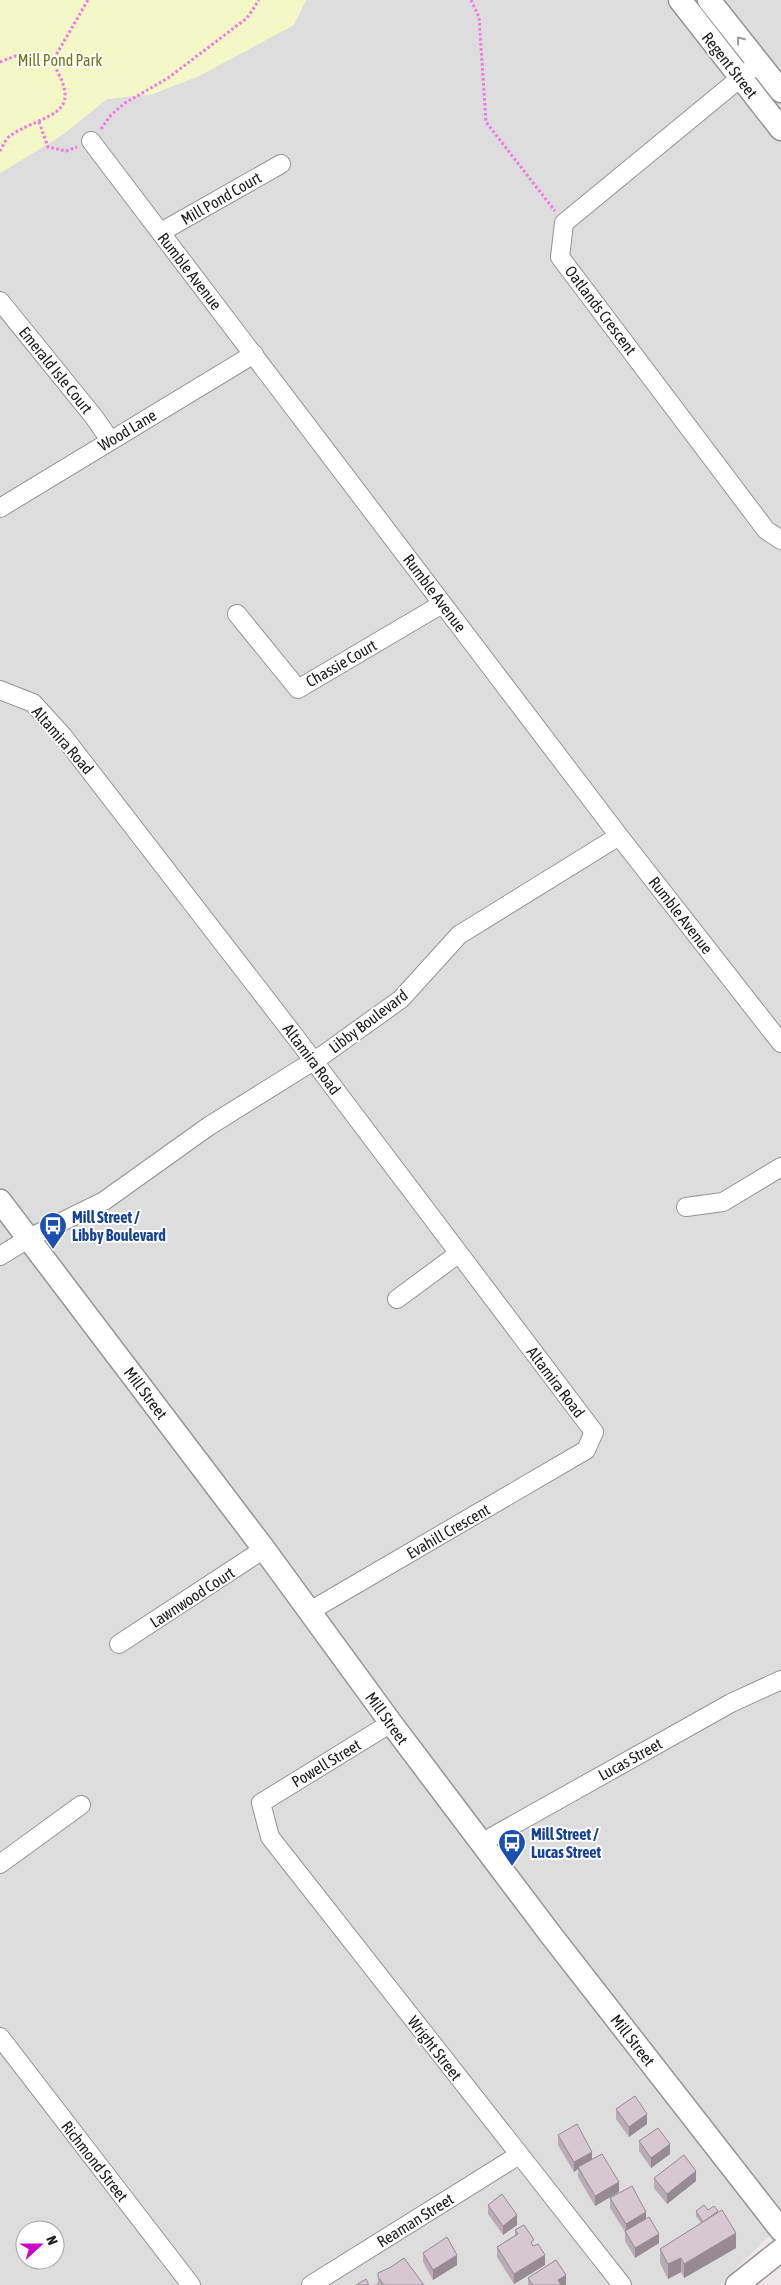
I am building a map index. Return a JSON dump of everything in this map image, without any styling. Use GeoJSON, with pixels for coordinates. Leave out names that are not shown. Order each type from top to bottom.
{"type":"FeatureCollection","features":[{"type":"Feature","properties":{"kind":"street","name":"Regent Street"},"geometry":{"type":"LineString","coordinates":[[680,0],[781,129]]}},
{"type":"Feature","properties":{"kind":"street","name":"Regent Street"},"geometry":{"type":"LineString","coordinates":[[709,0],[781,91]]}},
{"type":"Feature","properties":{"kind":"street"},"geometry":{"type":"LineString","coordinates":[[564,223],[759,64]]}},
{"type":"Feature","properties":{"kind":"street","name":"Rumble Avenue"},"geometry":{"type":"LineString","coordinates":[[92,142],[619,836],[781,1043]]}},
{"type":"Feature","properties":{"kind":"street","name":"Mill Pond Court"},"geometry":{"type":"LineString","coordinates":[[161,232],[282,164]]}},
{"type":"Feature","properties":{"kind":"street","name":"Oatlands Crescent"},"geometry":{"type":"LineString","coordinates":[[564,223],[560,256],[766,530],[781,540]]}},
{"type":"Feature","properties":{"kind":"street","name":"Emerald Isle Court"},"geometry":{"type":"LineString","coordinates":[[0,301],[94,417],[110,440]]}},
{"type":"Feature","properties":{"kind":"street","name":"Wood Lane"},"geometry":{"type":"LineString","coordinates":[[0,508],[254,354]]}},
{"type":"Feature","properties":{"kind":"street","name":"Chassie Court"},"geometry":{"type":"LineString","coordinates":[[237,614],[298,689],[442,604]]}},
{"type":"Feature","properties":{"kind":"street","name":"Altamira Road"},"geometry":{"type":"LineString","coordinates":[[0,690],[33,703],[64,736],[594,1432],[586,1450]]}},
{"type":"Feature","properties":{"kind":"street","name":"Libby Boulevard"},"geometry":{"type":"LineString","coordinates":[[0,1256],[29,1238],[104,1201],[209,1126],[313,1061],[401,999],[460,935],[619,836]]}},
{"type":"Feature","properties":{"kind":"street"},"geometry":{"type":"LineString","coordinates":[[686,1207],[723,1202],[781,1167]]}},
{"type":"Feature","properties":{"kind":"street","name":"Mill Street"},"geometry":{"type":"LineString","coordinates":[[0,1201],[264,1549],[390,1724],[781,2230]]}},
{"type":"Feature","properties":{"kind":"street"},"geometry":{"type":"LineString","coordinates":[[397,1299],[458,1254]]}},
{"type":"Feature","properties":{"kind":"street","name":"Evahill Crescent"},"geometry":{"type":"LineString","coordinates":[[310,1611],[586,1450]]}},
{"type":"Feature","properties":{"kind":"street","name":"Lawnwood Court"},"geometry":{"type":"LineString","coordinates":[[119,1644],[264,1549]]}},
{"type":"Feature","properties":{"kind":"street","name":"Lucas Street"},"geometry":{"type":"LineString","coordinates":[[481,1843],[731,1703],[781,1680]]}},
{"type":"Feature","properties":{"kind":"street","name":"Powell Street"},"geometry":{"type":"LineString","coordinates":[[261,1803],[390,1724]]}},
{"type":"Feature","properties":{"kind":"street","name":"Wright Street"},"geometry":{"type":"LineString","coordinates":[[261,1803],[270,1837],[622,2285]]}},
{"type":"Feature","properties":{"kind":"street"},"geometry":{"type":"LineString","coordinates":[[0,1864],[81,1805]]}},
{"type":"Feature","properties":{"kind":"street","name":"Richmond Street"},"geometry":{"type":"LineString","coordinates":[[0,2037],[190,2285]]}},
{"type":"Feature","properties":{"kind":"street","name":"Reaman Street"},"geometry":{"type":"LineString","coordinates":[[311,2285],[519,2155]]}},
{"type":"Feature","properties":{"kind":"street"},"geometry":{"type":"LineString","coordinates":[[737,2285],[781,2250]]}},
{"type":"Feature","properties":{"kind":"path"},"geometry":{"type":"LineString","coordinates":[[52,62],[88,0]]}},
{"type":"Feature","properties":{"kind":"path"},"geometry":{"type":"LineString","coordinates":[[39,122],[48,147],[66,151],[92,142],[111,115],[126,103],[168,78],[247,18],[259,0]]}},
{"type":"Feature","properties":{"kind":"path"},"geometry":{"type":"LineString","coordinates":[[471,0],[479,17],[486,122],[564,223]]}},
{"type":"Feature","properties":{"kind":"path"},"geometry":{"type":"LineString","coordinates":[[0,62],[15,56],[52,62],[61,76],[67,94],[63,104],[50,118],[9,136],[0,151]]}},
{"type":"Feature","properties":{"kind":"shaded area"},"geometry":{"type":"Polygon","coordinates":[[[306,0],[781,0],[781,2229],[769,2236],[720,2285],[0,2285],[0,173],[61,136],[107,99],[153,94],[294,25],[306,0]]]}},
{"type":"Feature","properties":{"kind":"green space","name":"Mill Pond Park"},"geometry":{"type":"Polygon","coordinates":[[[0,0],[306,0],[294,25],[199,76],[153,94],[107,99],[61,136],[0,173],[0,0]]]}},
{"type":"Feature","properties":{"kind":"building"},"geometry":{"type":"Polygon","coordinates":[[[635,2096],[647,2114],[629,2127],[616,2109],[635,2096]]]}},
{"type":"Feature","properties":{"kind":"building"},"geometry":{"type":"Polygon","coordinates":[[[577,2124],[592,2152],[574,2162],[558,2135],[577,2124]]]}},
{"type":"Feature","properties":{"kind":"building"},"geometry":{"type":"Polygon","coordinates":[[[658,2128],[670,2144],[651,2158],[639,2141],[658,2128]]]}},
{"type":"Feature","properties":{"kind":"building"},"geometry":{"type":"Polygon","coordinates":[[[602,2154],[619,2182],[595,2196],[578,2167],[602,2154]]]}},
{"type":"Feature","properties":{"kind":"building"},"geometry":{"type":"Polygon","coordinates":[[[684,2155],[696,2171],[667,2194],[654,2178],[684,2155]]]}},
{"type":"Feature","properties":{"kind":"building"},"geometry":{"type":"Polygon","coordinates":[[[632,2186],[646,2212],[626,2224],[610,2198],[632,2186]]]}},
{"type":"Feature","properties":{"kind":"building"},"geometry":{"type":"Polygon","coordinates":[[[502,2194],[517,2215],[503,2226],[488,2205],[502,2194]]]}},
{"type":"Feature","properties":{"kind":"building"},"geometry":{"type":"Polygon","coordinates":[[[704,2205],[708,2210],[714,2206],[718,2211],[703,2222],[696,2211],[704,2205]]]}},
{"type":"Feature","properties":{"kind":"building"},"geometry":{"type":"Polygon","coordinates":[[[722,2210],[736,2233],[684,2264],[681,2258],[668,2264],[660,2249],[722,2210]]]}},
{"type":"Feature","properties":{"kind":"building"},"geometry":{"type":"Polygon","coordinates":[[[649,2217],[659,2234],[635,2248],[625,2231],[649,2217]]]}},
{"type":"Feature","properties":{"kind":"building"},"geometry":{"type":"Polygon","coordinates":[[[524,2225],[534,2240],[531,2242],[533,2246],[538,2244],[545,2255],[514,2274],[497,2247],[518,2234],[515,2230],[524,2225]]]}},
{"type":"Feature","properties":{"kind":"building"},"geometry":{"type":"Polygon","coordinates":[[[447,2237],[457,2255],[433,2270],[423,2253],[447,2237]]]}},
{"type":"Feature","properties":{"kind":"building"},"geometry":{"type":"Polygon","coordinates":[[[404,2258],[424,2285],[384,2285],[378,2277],[378,2273],[404,2258]]]}},
{"type":"Feature","properties":{"kind":"building"},"geometry":{"type":"Polygon","coordinates":[[[556,2260],[566,2275],[558,2280],[561,2285],[533,2285],[528,2278],[556,2260]]]}},
{"type":"Feature","properties":{"kind":"building"},"geometry":{"type":"Polygon","coordinates":[[[366,2279],[369,2285],[356,2285],[366,2279]]]}},
{"type":"Feature","properties":{"kind":"place","name":"Mill Street / Libby Boulevard"},"geometry":{"type":"Point","coordinates":[53,1250]}},
{"type":"Feature","properties":{"kind":"place","name":"Mill Street / Lucas Street"},"geometry":{"type":"Point","coordinates":[512,1867]}}]}
